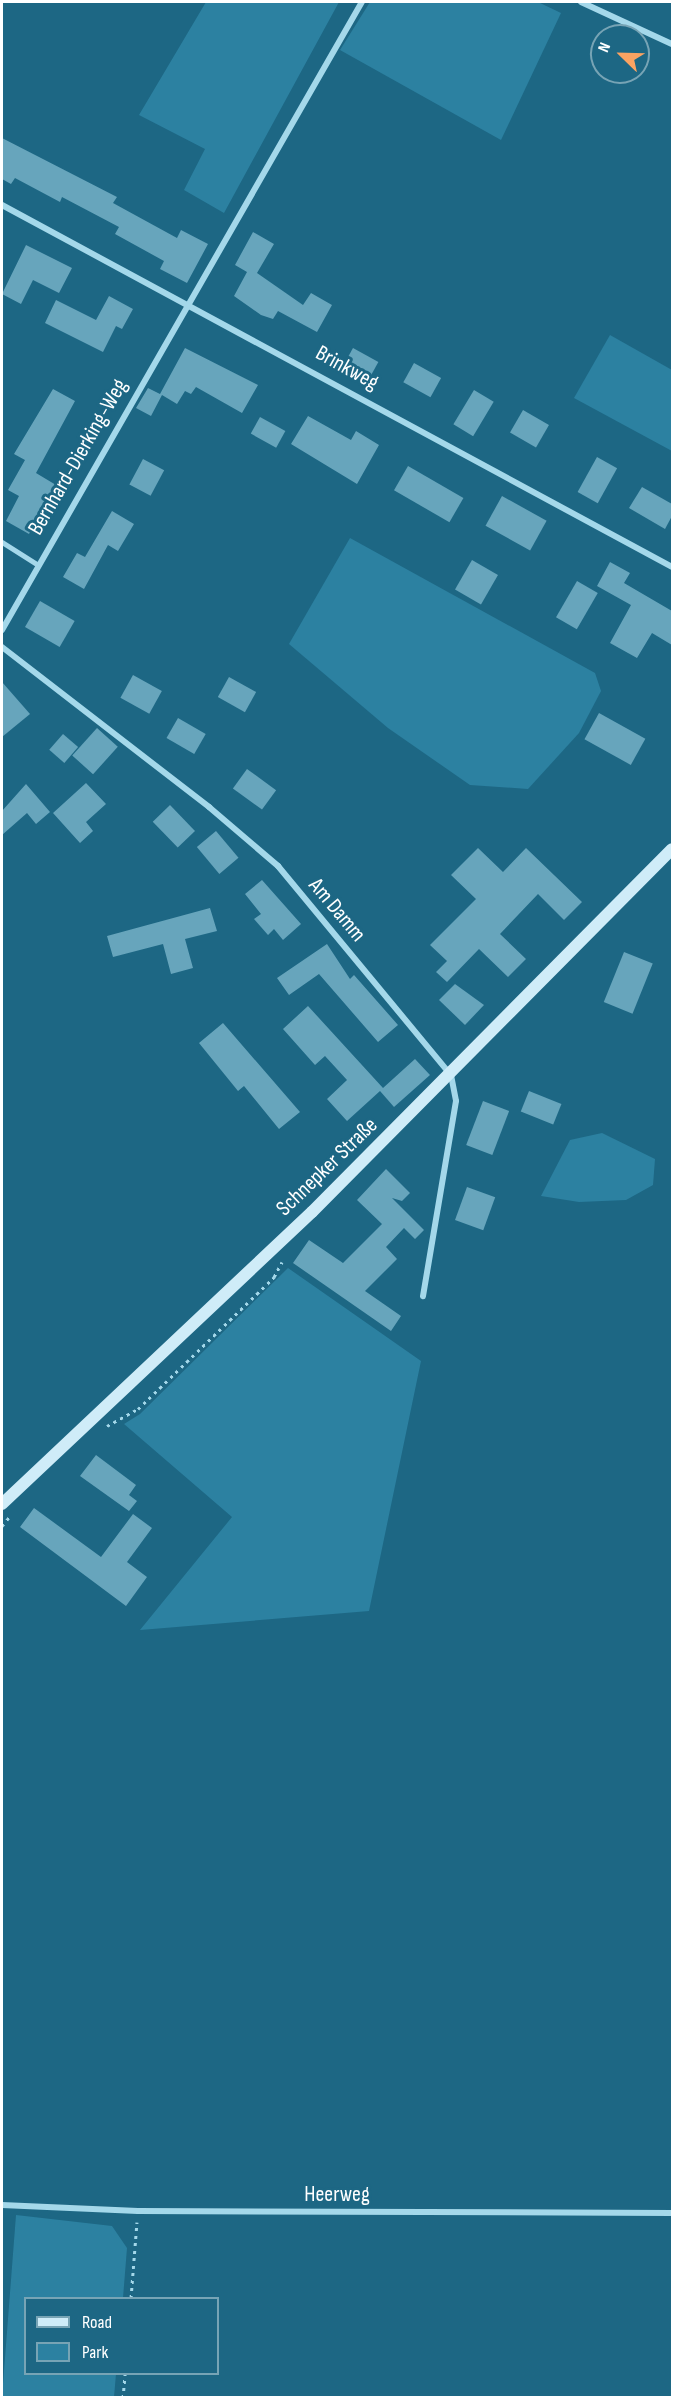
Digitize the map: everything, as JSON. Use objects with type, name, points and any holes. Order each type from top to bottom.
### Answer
[{"type":"main road","name":"Schnepker Straße","points":[[2,1504],[312,1212],[451,1075],[672,849]]},
{"type":"street","name":"Bernhard-Dierking-Weg","points":[[2,630],[37,564],[362,2]]},
{"type":"street","points":[[581,2],[672,44]]},
{"type":"street","name":"Brinkweg","points":[[2,205],[189,303],[672,567]]},
{"type":"street","name":"Am Damm","points":[[2,647],[209,807],[278,866],[451,1075]]},
{"type":"street","points":[[423,1296],[456,1101],[451,1075]]},
{"type":"street","name":"Heerweg","points":[[2,2205],[138,2211],[672,2213]]},
{"type":"lane","points":[[2,542],[37,564]]},
{"type":"path","points":[[131,2297],[138,2211]]},
{"type":"path","points":[[123,2397],[125,2375]]},
{"type":"green space","points":[[206,2],[339,2],[224,213],[184,190],[205,149],[139,115]]},
{"type":"green space","points":[[370,2],[538,2],[561,13],[501,140],[340,50]]},
{"type":"green space","points":[[610,335],[672,370],[672,451],[574,398]]},
{"type":"green space","points":[[350,538],[595,673],[601,691],[579,733],[528,789],[470,785],[388,728],[289,644]]},
{"type":"green space","points":[[602,1133],[655,1159],[653,1185],[626,1200],[579,1202],[541,1196],[570,1140]]},
{"type":"green space","points":[[288,1268],[421,1361],[369,1611],[140,1630],[232,1517],[124,1424],[140,1414]]},
{"type":"green space","points":[[16,2215],[112,2226],[127,2248],[123,2297],[24,2297],[24,2375],[116,2375],[114,2397],[2,2397]]},
{"type":"building","points":[[2,138],[117,197],[113,203],[177,238],[181,230],[208,244],[187,283],[160,269],[164,261],[115,234],[119,227],[62,197],[60,202],[15,178],[11,184],[2,179]]},
{"type":"building","points":[[253,232],[274,244],[257,273],[303,305],[311,293],[332,305],[317,332],[278,311],[273,319],[261,315],[234,296],[247,272],[235,265]]},
{"type":"building","points":[[26,245],[72,268],[59,293],[33,280],[21,304],[2,294]]},
{"type":"building","points":[[109,296],[133,309],[122,329],[116,326],[103,352],[45,323],[56,300],[96,320]]},
{"type":"building","points":[[185,348],[258,385],[242,413],[196,387],[191,394],[185,391],[177,404],[162,395],[151,416],[136,408],[148,388],[160,394]]},
{"type":"building","points":[[353,348],[378,362],[366,385],[340,371]]},
{"type":"building","points":[[414,363],[441,378],[430,397],[403,382]]},
{"type":"building","points":[[53,389],[75,401],[36,473],[56,485],[29,534],[6,521],[19,496],[8,490],[25,460],[14,454]]},
{"type":"building","points":[[474,390],[494,402],[473,436],[453,424]]},
{"type":"building","points":[[523,410],[549,425],[536,448],[510,433]]},
{"type":"building","points":[[308,416],[351,440],[356,431],[379,445],[357,484],[291,444]]},
{"type":"building","points":[[260,417],[285,431],[276,448],[251,434]]},
{"type":"building","points":[[597,457],[617,468],[598,503],[578,492]]},
{"type":"building","points":[[143,459],[164,470],[151,496],[129,485]]},
{"type":"building","points":[[408,466],[463,498],[449,522],[394,490]]},
{"type":"building","points":[[642,487],[672,504],[672,516],[665,529],[629,508]]},
{"type":"building","points":[[502,496],[547,521],[530,550],[486,526]]},
{"type":"building","points":[[112,511],[134,524],[118,551],[108,545],[84,589],[63,577],[77,553],[85,557]]},
{"type":"building","points":[[472,560],[498,575],[481,604],[455,589]]},
{"type":"building","points":[[610,562],[630,573],[624,583],[672,611],[672,645],[652,633],[637,658],[610,643],[631,605],[597,586]]},
{"type":"building","points":[[577,581],[598,593],[577,629],[556,617]]},
{"type":"building","points":[[40,601],[75,621],[60,647],[25,627]]},
{"type":"building","points":[[133,675],[162,691],[149,714],[120,698]]},
{"type":"building","points":[[229,677],[256,692],[245,712],[218,697]]},
{"type":"building","points":[[2,682],[30,714],[2,737]]},
{"type":"building","points":[[599,713],[645,739],[631,765],[584,739]]},
{"type":"building","points":[[178,718],[206,734],[194,754],[167,738]]},
{"type":"building","points":[[97,728],[118,747],[93,774],[72,755]]},
{"type":"building","points":[[63,734],[78,747],[64,763],[49,750]]},
{"type":"building","points":[[247,769],[276,790],[262,810],[233,788]]},
{"type":"building","points":[[86,783],[106,804],[86,822],[93,831],[80,843],[53,813]]},
{"type":"building","points":[[26,784],[50,812],[36,824],[27,813],[2,835],[2,811]]},
{"type":"building","points":[[170,805],[195,831],[178,848],[153,822]]},
{"type":"building","points":[[216,831],[238,858],[219,874],[197,847]]},
{"type":"building","points":[[478,848],[503,872],[526,848],[582,902],[564,920],[538,894],[500,934],[526,959],[508,977],[479,949],[447,982],[436,972],[447,961],[430,945],[476,899],[451,875]]},
{"type":"building","points":[[262,880],[301,924],[283,940],[274,929],[268,935],[254,919],[261,914],[245,894]]},
{"type":"building","points":[[210,908],[217,931],[185,939],[193,968],[171,974],[163,944],[113,957],[107,936]]},
{"type":"building","points":[[327,944],[350,979],[354,975],[398,1025],[378,1042],[319,974],[289,995],[277,978]]},
{"type":"building","points":[[624,952],[653,964],[633,1014],[604,1002]]},
{"type":"building","points":[[455,984],[484,1005],[465,1025],[439,1000]]},
{"type":"building","points":[[308,1006],[383,1088],[415,1059],[430,1075],[394,1107],[380,1091],[347,1121],[327,1099],[347,1080],[325,1056],[315,1065],[283,1029]]},
{"type":"building","points":[[223,1023],[300,1112],[279,1129],[244,1086],[238,1091],[199,1043]]},
{"type":"building","points":[[529,1091],[561,1104],[553,1125],[521,1111]]},
{"type":"building","points":[[483,1101],[509,1111],[492,1155],[466,1145]]},
{"type":"building","points":[[386,1169],[410,1193],[402,1201],[392,1198],[424,1230],[415,1239],[404,1228],[386,1247],[397,1259],[365,1291],[401,1316],[391,1331],[293,1263],[309,1240],[343,1263],[382,1224],[357,1200]]},
{"type":"building","points":[[467,1187],[495,1197],[483,1230],[455,1220]]},
{"type":"building","points":[[96,1455],[136,1485],[129,1495],[137,1501],[129,1511],[80,1476]]},
{"type":"building","points":[[34,1508],[101,1557],[133,1514],[152,1528],[127,1562],[147,1577],[126,1606],[20,1527]]}]
